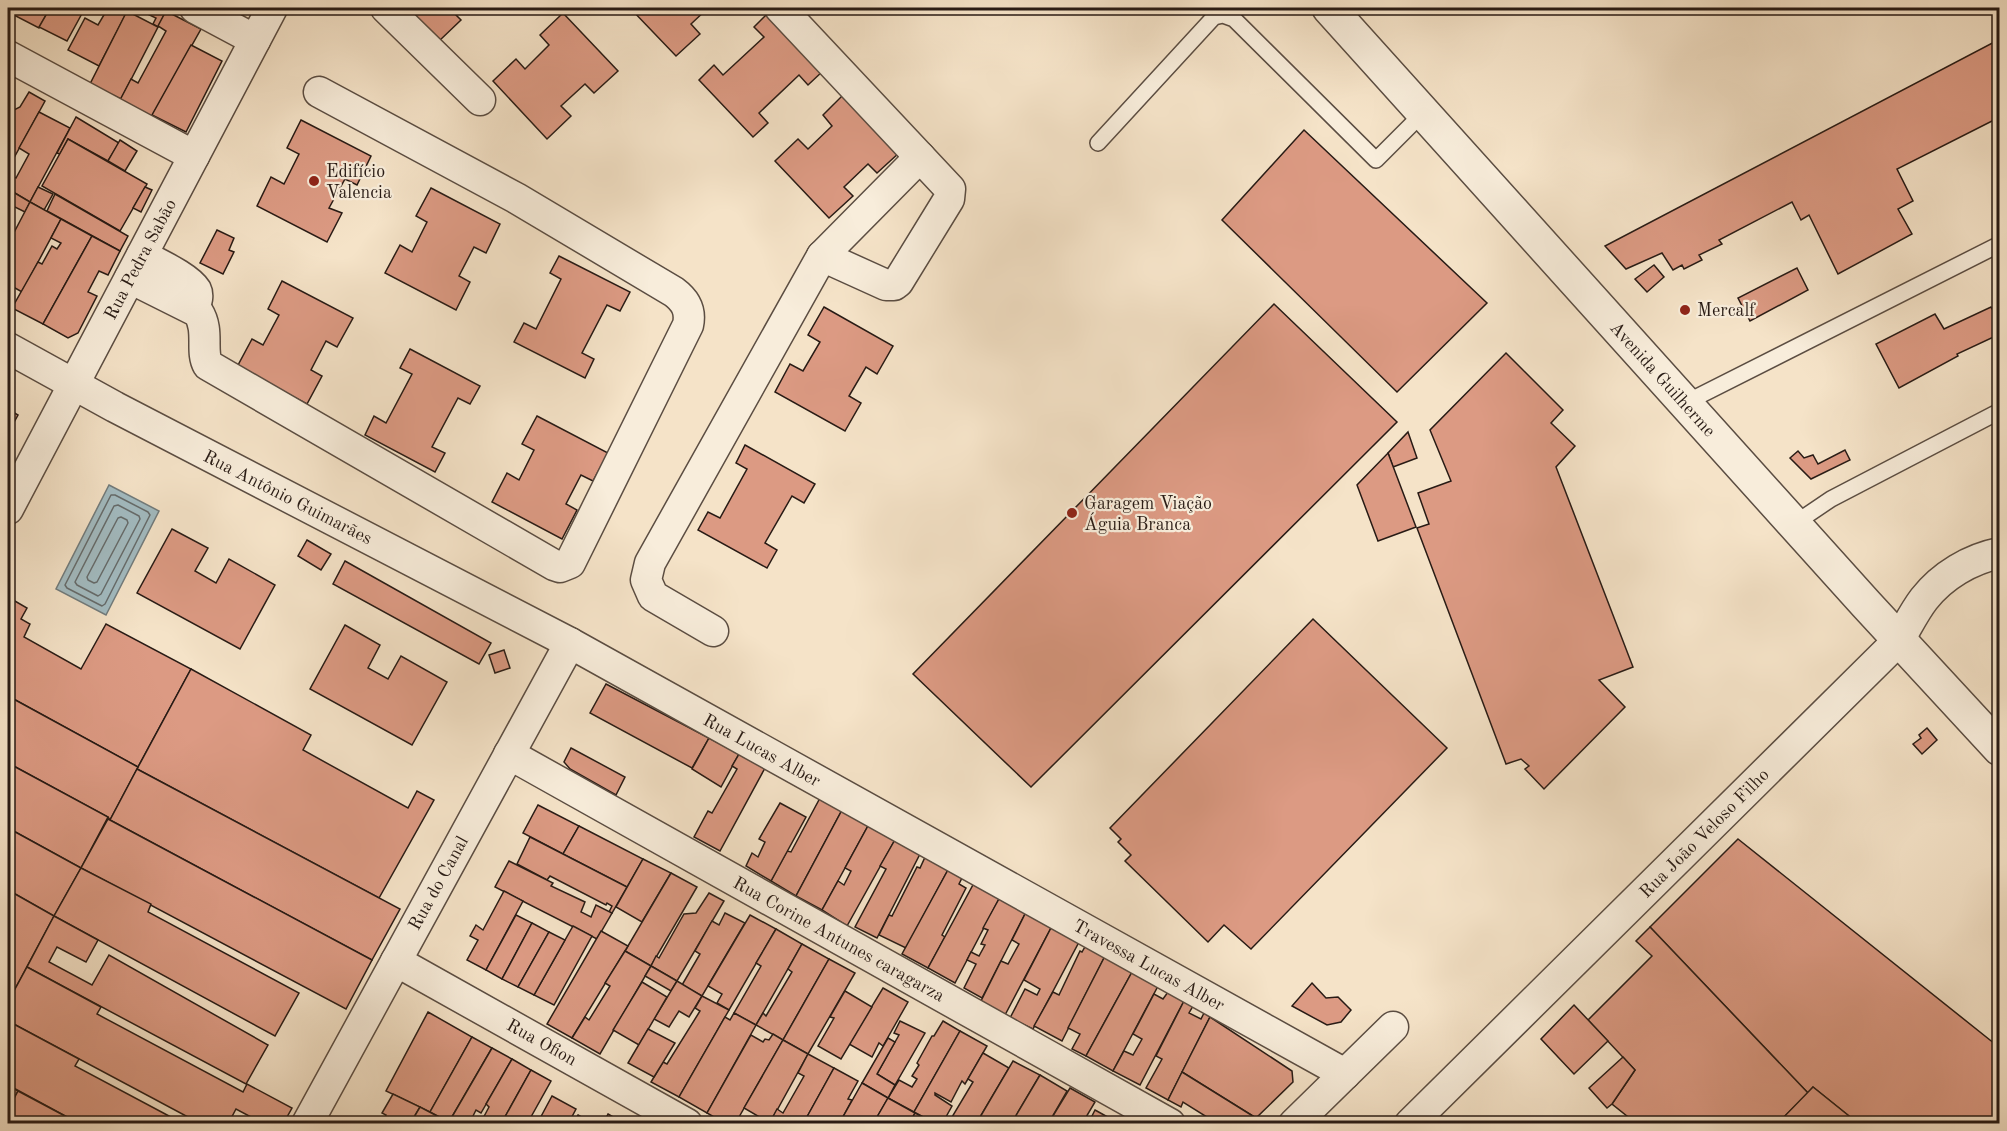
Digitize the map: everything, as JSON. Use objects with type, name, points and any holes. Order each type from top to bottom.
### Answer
[{"type":"street","points":[[195,8],[255,40]]},
{"type":"street","name":"Rua Pedra Sabão","points":[[8,509],[272,8]]},
{"type":"street","points":[[386,8],[480,100]]},
{"type":"street","points":[[780,8],[950,189],[949,199],[894,285],[886,285],[822,256]]},
{"type":"street","name":"Avenida Guilherme","points":[[1329,8],[2000,749]]},
{"type":"street","points":[[8,56],[194,156]]},
{"type":"street","points":[[136,266],[194,309],[203,321],[206,342],[204,355],[208,365],[554,566],[560,567],[570,563],[688,325],[690,318],[685,303],[674,292],[516,198],[319,92]]},
{"type":"street","points":[[713,632],[653,596],[646,580],[650,563],[822,256],[921,157]]},
{"type":"street","name":"Rua Antônio Guimarães","points":[[8,348],[74,385],[570,643]]},
{"type":"street","name":"Rua João Veloso Filho","points":[[1410,1124],[1899,640],[1924,599],[1954,570],[1988,555],[2000,553]]},
{"type":"street","name":"Rua do Canal","points":[[307,1124],[570,643]]},
{"type":"street","name":"Rua Lucas Alber","points":[[570,643],[954,857]]},
{"type":"street","name":"Rua Corine Antunes caragarza","points":[[509,754],[1170,1124]]},
{"type":"street","name":"Travessa Lucas Alber","points":[[954,857],[1345,1074]]},
{"type":"street","name":"Rua Ofion","points":[[396,961],[687,1124]]},
{"type":"street","points":[[1294,1124],[1394,1027]]},
{"type":"lane","points":[[1098,142],[1214,17],[1219,15],[1234,19],[1376,160],[1423,113]]},
{"type":"lane","points":[[1685,403],[2000,244]]},
{"type":"lane","points":[[1794,524],[1831,499],[2000,411]]},
{"type":"water","points":[[109,485],[159,511],[106,615],[56,589]]},
{"type":"building","points":[[11,8],[50,8],[39,28],[8,12]]},
{"type":"building","points":[[50,8],[85,8],[67,41],[39,27]]},
{"type":"building","points":[[108,8],[129,8],[99,66],[68,50],[85,18],[98,25]]},
{"type":"building","points":[[129,8],[160,8],[166,11],[158,27],[153,24],[156,18],[137,9],[134,14],[127,11]]},
{"type":"building","points":[[406,8],[456,8],[452,11],[461,20],[438,42]]},
{"type":"building","points":[[630,8],[708,8],[691,24],[700,34],[676,56]]},
{"type":"building","points":[[127,11],[158,27],[121,99],[90,84]]},
{"type":"building","points":[[166,11],[201,29],[151,118],[119,102],[131,79],[138,83],[166,31],[158,26]]},
{"type":"building","points":[[769,12],[824,70],[808,85],[799,75],[759,113],[768,123],[753,137],[699,80],[714,65],[723,75],[764,37],[754,27]]},
{"type":"building","points":[[563,13],[618,71],[594,93],[585,84],[561,106],[571,116],[547,139],[493,81],[516,59],[525,69],[549,45],[540,35]]},
{"type":"building","points":[[2000,39],[2000,117],[1897,169],[1913,201],[1898,209],[1912,234],[1838,274],[1809,215],[1801,220],[1792,202],[1719,240],[1722,244],[1699,255],[1702,260],[1684,269],[1682,265],[1673,270],[1662,253],[1626,269],[1605,246]]},
{"type":"building","points":[[191,45],[222,61],[186,132],[152,115]]},
{"type":"building","points":[[29,92],[45,101],[9,167],[8,108],[14,110],[20,107]]},
{"type":"building","points":[[845,93],[900,152],[877,173],[868,164],[844,187],[853,196],[829,218],[775,161],[798,139],[808,149],[832,126],[823,115]]},
{"type":"building","points":[[39,112],[70,128],[30,202],[8,189],[8,181],[10,182],[13,176],[16,178],[29,154],[19,148]]},
{"type":"building","points":[[76,117],[119,143],[108,161],[68,139],[60,154],[57,153]]},
{"type":"building","name":"Edifício Valencia","points":[[301,120],[371,156],[357,185],[345,179],[329,208],[342,213],[327,242],[257,206],[271,177],[284,184],[299,154],[287,148]]},
{"type":"building","points":[[1304,130],[1487,303],[1397,392],[1222,220]]},
{"type":"building","points":[[68,139],[147,184],[120,231],[42,186]]},
{"type":"building","points":[[120,140],[137,151],[125,171],[108,161]]},
{"type":"building","points":[[38,187],[53,194],[44,210],[30,202]]},
{"type":"building","points":[[145,187],[152,190],[141,212],[133,208]]},
{"type":"building","points":[[431,188],[500,224],[486,253],[474,247],[459,276],[470,282],[456,310],[385,273],[400,245],[412,252],[427,222],[416,216]]},
{"type":"building","points":[[8,189],[30,202],[25,212],[11,205],[10,208],[13,210],[8,220]]},
{"type":"building","points":[[55,194],[128,236],[120,251],[47,211]]},
{"type":"building","points":[[30,202],[61,219],[22,292],[8,284],[8,244]]},
{"type":"building","points":[[61,219],[92,236],[43,324],[12,308],[38,262],[42,264],[52,246],[57,249],[61,243],[51,238]]},
{"type":"building","points":[[217,230],[234,238],[229,250],[234,252],[223,274],[200,263]]},
{"type":"building","points":[[92,236],[120,251],[108,275],[99,271],[88,292],[97,296],[78,333],[68,338],[43,324]]},
{"type":"building","points":[[559,256],[630,292],[620,311],[607,305],[582,353],[594,359],[585,378],[514,342],[524,323],[536,329],[561,279],[550,273]]},
{"type":"building","points":[[1654,265],[1664,277],[1647,292],[1635,279]]},
{"type":"building","points":[[1797,268],[1808,290],[1750,321],[1738,298]]},
{"type":"building","points":[[282,281],[353,318],[337,347],[326,341],[311,370],[322,376],[307,404],[237,367],[252,339],[263,345],[279,315],[268,309]]},
{"type":"building","points":[[1274,304],[1397,422],[1031,787],[913,674]]},
{"type":"building","points":[[824,307],[893,346],[877,374],[866,367],[849,396],[861,403],[845,431],[775,392],[790,364],[803,371],[820,342],[808,335]]},
{"type":"building","points":[[1991,307],[2000,324],[2000,334],[1957,354],[1958,356],[1899,388],[1876,344],[1935,314],[1944,329]]},
{"type":"building","points":[[410,349],[480,386],[470,404],[458,398],[432,447],[445,453],[435,472],[365,435],[374,416],[386,423],[412,374],[400,368]]},
{"type":"building","points":[[1506,353],[1563,410],[1551,423],[1575,446],[1556,467],[1633,667],[1599,680],[1625,707],[1544,789],[1525,769],[1529,766],[1521,759],[1506,764],[1417,528],[1429,524],[1418,493],[1451,481],[1430,430]]},
{"type":"building","points":[[8,409],[18,415],[8,433]]},
{"type":"building","points":[[537,416],[608,453],[593,481],[581,475],[566,504],[577,510],[562,539],[492,502],[507,473],[519,480],[534,450],[522,444]]},
{"type":"building","points":[[1408,432],[1417,458],[1393,467],[1388,453]]},
{"type":"building","points":[[745,445],[815,484],[804,503],[792,496],[765,543],[777,550],[767,568],[698,530],[708,512],[720,518],[747,469],[736,463]]},
{"type":"building","points":[[1845,450],[1850,460],[1811,479],[1790,458],[1798,451],[1804,458],[1813,455],[1818,464]]},
{"type":"building","points":[[1388,453],[1416,527],[1378,541],[1357,485]]},
{"type":"building","points":[[172,529],[208,548],[195,571],[216,583],[229,559],[275,585],[240,649],[137,593]]},
{"type":"building","points":[[307,540],[331,554],[321,570],[298,556]]},
{"type":"building","points":[[345,561],[491,643],[479,664],[333,584]]},
{"type":"building","points":[[8,597],[27,608],[21,619],[30,624],[24,637],[81,669],[106,624],[191,669],[138,767],[8,696]]},
{"type":"building","points":[[1313,619],[1447,748],[1251,949],[1224,925],[1208,942],[1125,861],[1131,855],[1118,842],[1121,839],[1110,828]]},
{"type":"building","points":[[345,625],[380,645],[368,668],[388,679],[401,656],[447,682],[412,745],[310,689]]},
{"type":"building","points":[[504,650],[510,668],[495,673],[489,655]]},
{"type":"building","points":[[191,669],[311,735],[303,750],[408,808],[417,791],[434,800],[379,898],[137,769]]},
{"type":"building","points":[[606,684],[709,738],[692,768],[590,713]]},
{"type":"building","points":[[8,696],[138,767],[110,820],[8,763]]},
{"type":"building","points":[[1927,728],[1937,740],[1922,754],[1913,744],[1921,738],[1919,735]]},
{"type":"building","points":[[709,738],[739,754],[721,787],[692,769]]},
{"type":"building","points":[[571,748],[625,777],[616,795],[570,769],[564,762]]},
{"type":"building","points":[[739,754],[765,768],[720,851],[694,837],[708,811],[712,813],[737,769],[732,766]]},
{"type":"building","points":[[8,763],[108,817],[81,868],[8,828]]},
{"type":"building","points":[[137,769],[400,909],[372,960],[110,820]]},
{"type":"building","points":[[820,798],[842,810],[796,896],[771,881],[787,851],[791,852]]},
{"type":"building","points":[[780,803],[806,817],[771,881],[746,866],[752,853],[758,857],[765,842],[759,839]]},
{"type":"building","points":[[538,805],[579,826],[563,854],[523,833]]},
{"type":"building","points":[[842,810],[869,824],[822,910],[796,896]]},
{"type":"building","points":[[108,819],[372,960],[346,1009],[81,868]]},
{"type":"building","points":[[869,824],[896,838],[847,926],[822,910],[838,881],[844,885],[851,871],[845,868]]},
{"type":"building","points":[[579,826],[643,859],[627,887],[563,854]]},
{"type":"building","points":[[8,828],[81,868],[54,916],[8,890]]},
{"type":"building","points":[[530,837],[627,887],[612,913],[609,912],[612,906],[607,903],[606,905],[550,876],[547,880],[517,864]]},
{"type":"building","points":[[896,838],[921,852],[877,938],[855,927],[886,869],[880,866]]},
{"type":"building","points":[[1738,839],[2000,1048],[2000,1124],[1859,1124],[1813,1087],[1808,1093],[1650,927]]},
{"type":"building","points":[[926,855],[949,868],[906,948],[879,935]]},
{"type":"building","points":[[643,859],[671,873],[642,922],[616,907]]},
{"type":"building","points":[[509,861],[553,883],[551,886],[585,902],[581,912],[591,917],[596,905],[612,913],[597,939],[495,887]]},
{"type":"building","points":[[81,868],[151,904],[148,912],[299,993],[275,1036],[54,916]]},
{"type":"building","points":[[949,868],[963,876],[959,884],[966,888],[942,935],[945,937],[928,968],[902,954]]},
{"type":"building","points":[[671,873],[697,887],[651,966],[625,951]]},
{"type":"building","points":[[974,883],[1000,897],[955,983],[928,968]]},
{"type":"building","points":[[8,890],[54,916],[8,1002]]},
{"type":"building","points":[[504,891],[523,901],[486,970],[467,960],[478,940],[470,936],[476,925],[483,930]]},
{"type":"building","points":[[709,893],[724,901],[677,981],[651,966],[656,956],[659,958],[684,914],[696,913]]},
{"type":"building","points":[[1000,897],[1026,912],[982,998],[964,988],[976,964],[967,960],[971,952],[979,956],[985,945],[981,944],[988,930],[983,928]]},
{"type":"building","points":[[1026,912],[1052,926],[1005,1015],[981,1001],[1001,961],[1008,964],[1019,944],[1012,940]]},
{"type":"building","points":[[725,913],[745,923],[702,996],[682,985],[700,954],[695,951],[712,921],[719,925]]},
{"type":"building","points":[[516,915],[532,923],[502,979],[486,970]]},
{"type":"building","points":[[750,915],[776,929],[729,1010],[717,1003],[722,994],[708,986]]},
{"type":"building","points":[[54,916],[98,940],[86,962],[57,947],[49,962],[92,985],[109,955],[268,1045],[246,1084],[27,967]]},
{"type":"building","points":[[532,923],[549,932],[518,987],[502,979]]},
{"type":"building","points":[[573,926],[592,936],[554,1005],[534,995]]},
{"type":"building","points":[[1052,926],[1079,942],[1033,1029],[1010,1018],[1025,989],[1037,995],[1040,989],[1024,980]]},
{"type":"building","points":[[1650,927],[1808,1093],[1777,1124],[1637,1124],[1612,1104],[1635,1070],[1588,1020],[1652,956],[1636,941]]},
{"type":"building","points":[[776,929],[802,944],[756,1025],[734,1013],[761,966],[756,963]]},
{"type":"building","points":[[601,931],[628,946],[572,1038],[547,1024]]},
{"type":"building","points":[[549,932],[565,940],[534,995],[518,987]]},
{"type":"building","points":[[802,944],[829,959],[783,1040],[756,1025],[763,1013],[766,1016],[792,972],[788,969]]},
{"type":"building","points":[[1086,945],[1105,956],[1062,1041],[1034,1026],[1053,992],[1059,995],[1080,951],[1082,952]]},
{"type":"building","points":[[625,951],[651,966],[600,1054],[572,1038],[585,1017],[589,1020],[610,986],[605,983]]},
{"type":"building","points":[[1105,956],[1132,972],[1086,1056],[1072,1049],[1080,1034],[1068,1028]]},
{"type":"building","points":[[829,959],[855,973],[808,1054],[783,1040]]},
{"type":"building","points":[[651,966],[677,981],[671,991],[645,976]]},
{"type":"building","points":[[27,967],[101,1007],[97,1014],[243,1092],[247,1084],[292,1108],[283,1124],[264,1124],[236,1109],[228,1124],[201,1124],[8,1021],[8,1002]]},
{"type":"building","points":[[1132,972],[1158,986],[1113,1071],[1086,1056]]},
{"type":"building","points":[[677,981],[702,996],[689,1017],[679,1011],[669,1027],[654,1019]]},
{"type":"building","points":[[642,982],[667,997],[639,1045],[613,1030]]},
{"type":"building","points":[[1312,983],[1326,998],[1338,997],[1351,1010],[1341,1022],[1327,1025],[1292,1006]]},
{"type":"building","points":[[883,988],[908,1002],[883,1046],[879,1043],[872,1057],[849,1044]]},
{"type":"building","points":[[845,991],[872,1007],[841,1059],[818,1046],[834,1018],[830,1017]]},
{"type":"building","points":[[1168,992],[1184,1001],[1140,1085],[1113,1071],[1124,1051],[1133,1055],[1142,1039],[1133,1034],[1154,994],[1163,999]]},
{"type":"building","points":[[702,996],[729,1010],[679,1097],[651,1082],[663,1062],[667,1064],[700,1011],[695,1008]]},
{"type":"building","points":[[1184,1001],[1193,1006],[1189,1013],[1201,1019],[1204,1013],[1210,1017],[1168,1100],[1146,1088],[1162,1059],[1156,1056]]},
{"type":"building","points":[[1574,1005],[1608,1041],[1574,1074],[1541,1039]]},
{"type":"building","points":[[428,1012],[472,1037],[430,1112],[386,1091]]},
{"type":"building","points":[[734,1013],[756,1025],[707,1113],[679,1097],[725,1017],[730,1020]]},
{"type":"building","points":[[1210,1017],[1292,1071],[1293,1082],[1256,1118],[1182,1072]]},
{"type":"building","points":[[8,1021],[79,1059],[75,1066],[184,1124],[80,1124],[8,1085]]},
{"type":"building","points":[[900,1021],[925,1033],[895,1085],[877,1074],[899,1035],[894,1033]]},
{"type":"building","points":[[943,1021],[960,1031],[914,1112],[888,1098],[899,1080],[912,1087],[917,1079],[912,1076],[919,1065],[917,1063]]},
{"type":"building","points":[[648,1029],[675,1043],[654,1077],[628,1063]]},
{"type":"building","points":[[960,1031],[987,1046],[965,1084],[962,1081],[951,1102],[935,1093],[952,1106],[942,1124],[936,1124],[914,1112]]},
{"type":"building","points":[[773,1034],[783,1040],[735,1124],[726,1124],[707,1113],[751,1035],[763,1042],[765,1039],[769,1040]]},
{"type":"building","points":[[472,1037],[492,1048],[449,1122],[430,1112]]},
{"type":"building","points":[[888,1038],[895,1042],[877,1074],[895,1085],[888,1098],[862,1083]]},
{"type":"building","points":[[783,1040],[808,1054],[770,1123],[744,1108]]},
{"type":"building","points":[[492,1048],[512,1059],[481,1113],[476,1110],[469,1124],[451,1124],[449,1122]]},
{"type":"building","points":[[983,1053],[1009,1068],[976,1124],[963,1124],[952,1117],[973,1082],[968,1079]]},
{"type":"building","points":[[808,1054],[834,1068],[803,1124],[769,1124],[777,1109],[783,1113],[804,1076],[798,1073]]},
{"type":"building","points":[[1623,1057],[1635,1070],[1607,1108],[1589,1088]]},
{"type":"building","points":[[512,1059],[531,1070],[501,1124],[480,1124],[489,1107],[486,1104]]},
{"type":"building","points":[[1013,1061],[1040,1075],[1011,1124],[976,1124]]},
{"type":"building","points":[[834,1068],[858,1081],[848,1099],[852,1100],[839,1124],[819,1124],[820,1121],[815,1118],[812,1123],[803,1124]]},
{"type":"building","points":[[531,1070],[551,1081],[527,1124],[501,1124]]},
{"type":"building","points":[[1182,1072],[1262,1121],[1259,1124],[1218,1124],[1183,1102],[1181,1107],[1168,1100]]},
{"type":"building","points":[[1040,1075],[1067,1091],[1048,1124],[1011,1124]]},
{"type":"building","points":[[862,1083],[888,1098],[873,1124],[839,1124]]},
{"type":"building","points":[[8,1085],[18,1091],[8,1110]]},
{"type":"building","points":[[1813,1087],[1859,1124],[1777,1124]]},
{"type":"building","points":[[1070,1088],[1095,1102],[1082,1124],[1048,1124]]},
{"type":"building","points":[[18,1091],[80,1124],[8,1124],[8,1110]]},
{"type":"building","points":[[393,1094],[420,1107],[410,1124],[381,1124],[386,1115],[382,1113]]},
{"type":"building","points":[[552,1096],[576,1109],[568,1124],[537,1124]]},
{"type":"building","points":[[888,1098],[915,1113],[909,1124],[873,1124]]},
{"type":"building","points":[[420,1107],[441,1118],[438,1124],[410,1124]]},
{"type":"building","points":[[1095,1110],[1115,1121],[1113,1124],[1088,1124]]},
{"type":"building","points":[[915,1113],[933,1122],[932,1124],[909,1124]]},
{"type":"building","points":[[608,1114],[625,1124],[603,1124]]},
{"type":"building","points":[[578,1115],[593,1124],[573,1124]]},
{"type":"building","points":[[441,1118],[451,1124],[438,1124]]},
{"type":"place","name":"Edifício Valencia","points":[[314,181]]},
{"type":"place","name":"Mercalf","points":[[1685,310]]},
{"type":"place","name":"Garagem Viação Águia Branca","points":[[1072,513]]}]
